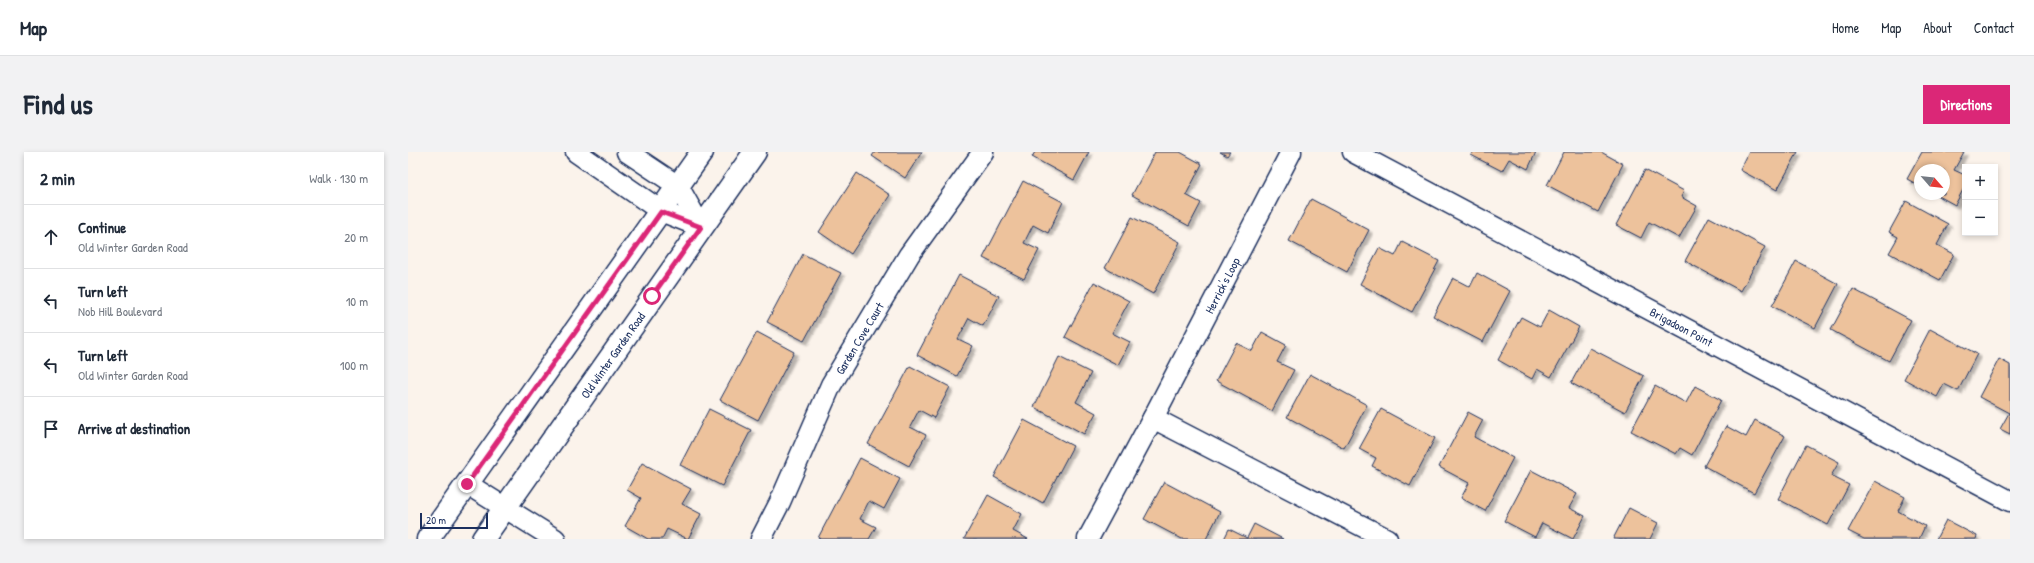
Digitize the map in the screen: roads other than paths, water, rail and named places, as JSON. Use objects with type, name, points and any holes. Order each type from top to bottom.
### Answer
[{"type":"main road","points":[[428,539],[661,212],[702,152]]},
{"type":"main road","name":"Old Winter Garden Road","points":[[483,539],[755,152]]},
{"type":"street","points":[[576,152],[661,212],[701,227]]},
{"type":"street","points":[[627,152],[678,186],[701,227]]},
{"type":"street","name":"Garden Cove Court","points":[[761,539],[780,502],[831,385],[909,255],[982,152]]},
{"type":"street","name":"Herrick's Loop","points":[[1088,539],[1153,418],[1291,152]]},
{"type":"street","name":"Brigadoon Point","points":[[1353,152],[2010,501]]},
{"type":"street","points":[[1153,418],[1387,539]]},
{"type":"street","points":[[467,484],[504,509],[555,539]]}]
